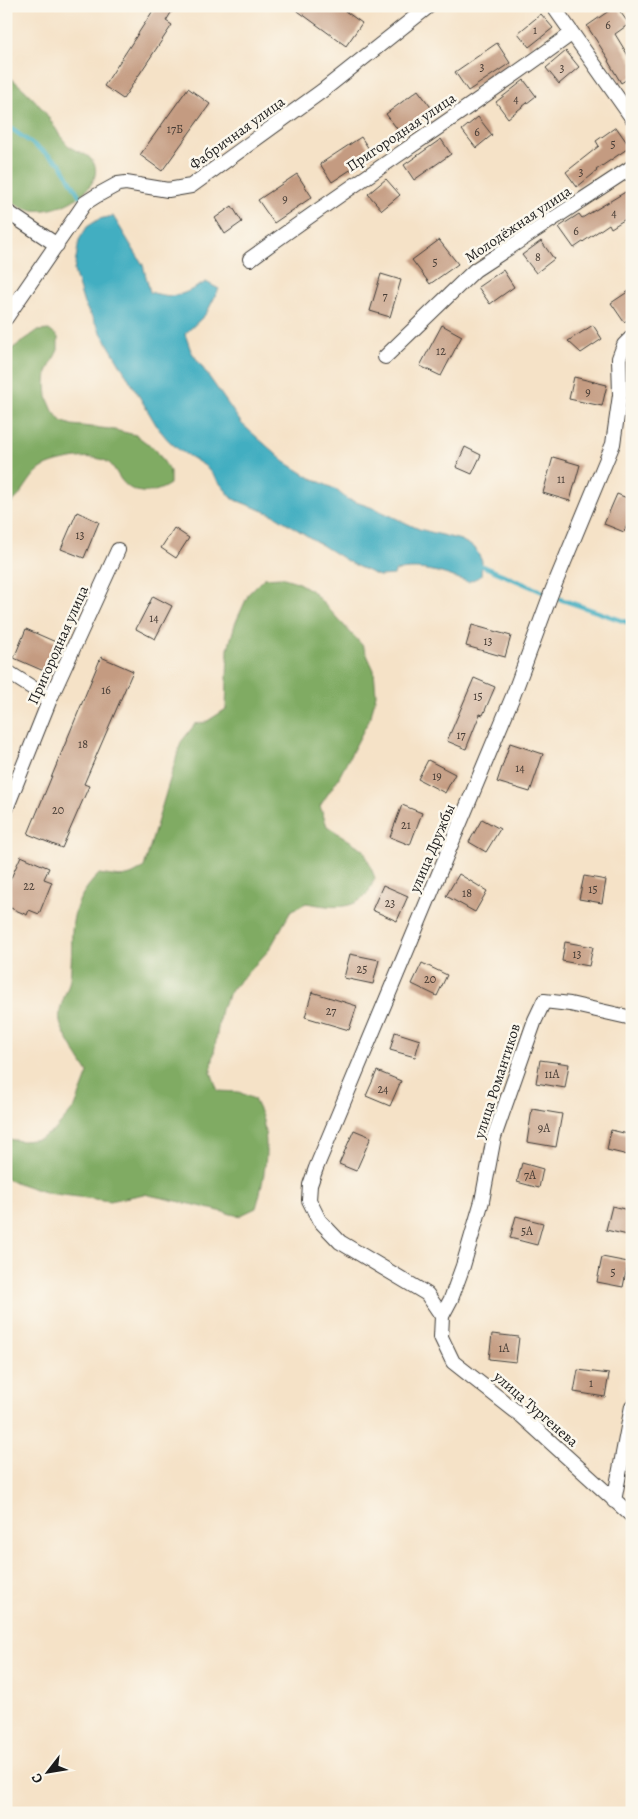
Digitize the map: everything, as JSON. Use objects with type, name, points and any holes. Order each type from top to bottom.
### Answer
[{"type":"street","name":"Фабричная улица","points":[[6,318],[86,203],[106,189],[118,184],[126,183],[168,190],[181,189],[202,180],[322,91],[429,6]]},
{"type":"street","points":[[553,6],[632,118]]},
{"type":"street","name":"Пригородная улица","points":[[250,259],[326,203],[515,75],[571,34]]},
{"type":"street","name":"Молодёжная улица","points":[[385,357],[475,270],[632,167]]},
{"type":"street","points":[[6,212],[57,245]]},
{"type":"street","name":"улица Дружбы","points":[[442,1316],[427,1294],[340,1242],[319,1220],[310,1200],[310,1185],[513,696],[552,590],[583,521],[613,444],[620,395],[619,358],[624,345],[632,337]]},
{"type":"street","name":"Пригородная улица","points":[[6,809],[50,699],[118,550]]},
{"type":"street","points":[[6,671],[50,699]]},
{"type":"street","name":"улица Романтиков","points":[[442,1316],[451,1299],[463,1266],[482,1201],[494,1137],[534,1020],[544,1001],[570,1004],[632,1018]]},
{"type":"street","name":"улица Тургенева","points":[[442,1316],[441,1337],[453,1362],[523,1417],[632,1516]]},
{"type":"street","points":[[614,1501],[632,1406]]},
{"type":"green space","points":[[6,74],[40,106],[72,149],[84,154],[93,161],[95,166],[94,177],[88,188],[77,198],[63,206],[47,210],[31,210],[17,205],[6,194]]},
{"type":"green space","points":[[49,330],[58,337],[58,350],[47,372],[46,384],[47,397],[53,411],[61,421],[72,425],[110,429],[136,435],[156,450],[170,471],[170,484],[152,492],[139,492],[127,486],[111,465],[105,461],[101,459],[75,458],[43,467],[32,477],[15,499],[6,506],[6,353],[37,331]]},
{"type":"green space","points":[[281,577],[297,582],[312,591],[363,646],[374,670],[376,694],[371,716],[338,779],[320,806],[327,826],[364,850],[375,878],[366,895],[353,904],[338,906],[306,903],[291,911],[269,950],[232,989],[221,1009],[211,1072],[218,1091],[239,1092],[254,1099],[262,1116],[265,1132],[265,1165],[256,1208],[239,1216],[144,1194],[110,1201],[47,1193],[6,1179],[6,1139],[23,1141],[40,1139],[55,1130],[75,1107],[88,1073],[64,1032],[59,1016],[70,978],[73,923],[80,899],[99,874],[128,876],[144,867],[181,742],[195,724],[206,722],[226,709],[228,649],[235,624],[249,593],[264,578]]},
{"type":"water","points":[[113,216],[143,265],[150,292],[174,296],[206,282],[219,289],[206,314],[185,334],[191,351],[242,424],[285,462],[309,477],[335,489],[347,499],[376,509],[419,529],[461,540],[475,548],[482,561],[481,576],[468,582],[424,569],[405,569],[395,571],[394,575],[379,576],[352,564],[274,515],[233,499],[205,466],[179,450],[168,440],[158,428],[84,304],[74,271],[79,240],[87,227],[99,219]]},
{"type":"building","points":[[156,6],[175,6],[166,21],[172,25],[123,99],[104,86]]},
{"type":"building","points":[[291,6],[338,6],[362,23],[346,46]]},
{"type":"building","points":[[616,6],[629,24],[615,34],[632,62],[632,76],[621,83],[587,26]]},
{"type":"building","points":[[541,14],[553,28],[529,47],[518,33]]},
{"type":"building","points":[[497,43],[510,63],[468,91],[455,72]]},
{"type":"building","points":[[566,51],[579,67],[559,84],[546,68]]},
{"type":"building","points":[[524,80],[536,96],[508,118],[496,102]]},
{"type":"building","points":[[188,88],[210,104],[162,171],[140,155]]},
{"type":"building","points":[[418,90],[433,110],[401,134],[386,114]]},
{"type":"building","points":[[478,117],[492,135],[476,148],[462,130]]},
{"type":"building","points":[[616,127],[630,147],[596,170],[577,187],[566,172],[599,146],[596,141]]},
{"type":"building","points":[[361,137],[373,155],[332,182],[320,164]]},
{"type":"building","points":[[441,139],[451,154],[414,180],[404,165]]},
{"type":"building","points":[[297,174],[312,197],[274,223],[258,200]]},
{"type":"building","points":[[386,179],[400,195],[382,210],[368,194]]},
{"type":"building","points":[[632,188],[632,215],[611,228],[609,224],[574,248],[559,227],[579,214],[582,218]]},
{"type":"building","points":[[232,206],[242,222],[225,234],[215,218]]},
{"type":"building","points":[[439,240],[458,264],[430,284],[412,260]]},
{"type":"building","points":[[541,241],[554,259],[536,273],[522,255]]},
{"type":"building","points":[[503,270],[514,287],[490,304],[478,287]]},
{"type":"building","points":[[381,274],[401,280],[390,317],[370,311]]},
{"type":"building","points":[[632,289],[632,317],[624,322],[611,303]]},
{"type":"building","points":[[442,325],[462,336],[441,376],[420,366]]},
{"type":"building","points":[[593,325],[602,339],[581,353],[568,341]]},
{"type":"building","points":[[574,377],[607,385],[602,406],[569,399]]},
{"type":"building","points":[[465,447],[481,455],[472,474],[456,467]]},
{"type":"building","points":[[553,457],[580,465],[570,501],[543,493]]},
{"type":"building","points":[[617,494],[632,500],[632,513],[624,532],[604,524]]},
{"type":"building","points":[[77,512],[99,522],[84,558],[61,549]]},
{"type":"building","points":[[174,528],[189,538],[176,558],[161,548]]},
{"type":"building","points":[[153,596],[172,606],[155,639],[136,629]]},
{"type":"building","points":[[472,625],[511,636],[505,657],[466,646]]},
{"type":"building","points":[[26,629],[58,643],[46,672],[14,658]]},
{"type":"building","points":[[101,657],[133,671],[84,784],[89,786],[62,848],[28,834]]},
{"type":"building","points":[[474,678],[495,687],[483,715],[480,714],[466,749],[447,741]]},
{"type":"building","points":[[510,743],[543,754],[530,792],[497,782]]},
{"type":"building","points":[[428,760],[455,774],[445,793],[418,779]]},
{"type":"building","points":[[402,805],[422,813],[410,845],[390,837]]},
{"type":"building","points":[[482,819],[500,829],[486,852],[469,842]]},
{"type":"building","points":[[21,856],[49,868],[44,879],[52,882],[39,914],[29,910],[27,915],[6,906],[6,889]]},
{"type":"building","points":[[459,874],[487,891],[475,912],[446,896]]},
{"type":"building","points":[[584,876],[606,880],[602,903],[579,899]]},
{"type":"building","points":[[383,885],[408,896],[397,921],[372,910]]},
{"type":"building","points":[[565,942],[593,947],[589,966],[562,961]]},
{"type":"building","points":[[350,954],[379,960],[373,984],[344,978]]},
{"type":"building","points":[[422,963],[447,975],[437,996],[412,984]]},
{"type":"building","points":[[312,992],[357,1006],[349,1030],[305,1017]]},
{"type":"building","points":[[395,1032],[420,1040],[415,1057],[390,1050]]},
{"type":"building","points":[[540,1060],[569,1064],[565,1088],[536,1083]]},
{"type":"building","points":[[377,1071],[401,1081],[390,1106],[366,1096]]},
{"type":"building","points":[[532,1109],[562,1114],[556,1147],[527,1142]]},
{"type":"building","points":[[354,1130],[371,1137],[356,1171],[339,1164]]},
{"type":"building","points":[[611,1130],[632,1135],[632,1156],[607,1150]]},
{"type":"building","points":[[522,1163],[543,1169],[539,1188],[517,1182]]},
{"type":"building","points":[[612,1206],[632,1211],[632,1236],[606,1230]]},
{"type":"building","points":[[516,1216],[543,1223],[537,1245],[510,1238]]},
{"type":"building","points":[[602,1257],[628,1262],[623,1287],[597,1282]]},
{"type":"building","points":[[492,1334],[519,1337],[516,1362],[489,1359]]},
{"type":"building","points":[[578,1370],[609,1374],[605,1397],[574,1392]]},
{"type":"waterway","points":[[6,125],[61,164],[80,197]]},
{"type":"waterway","points":[[478,564],[543,592]]},
{"type":"waterway","points":[[560,599],[632,624]]}]
